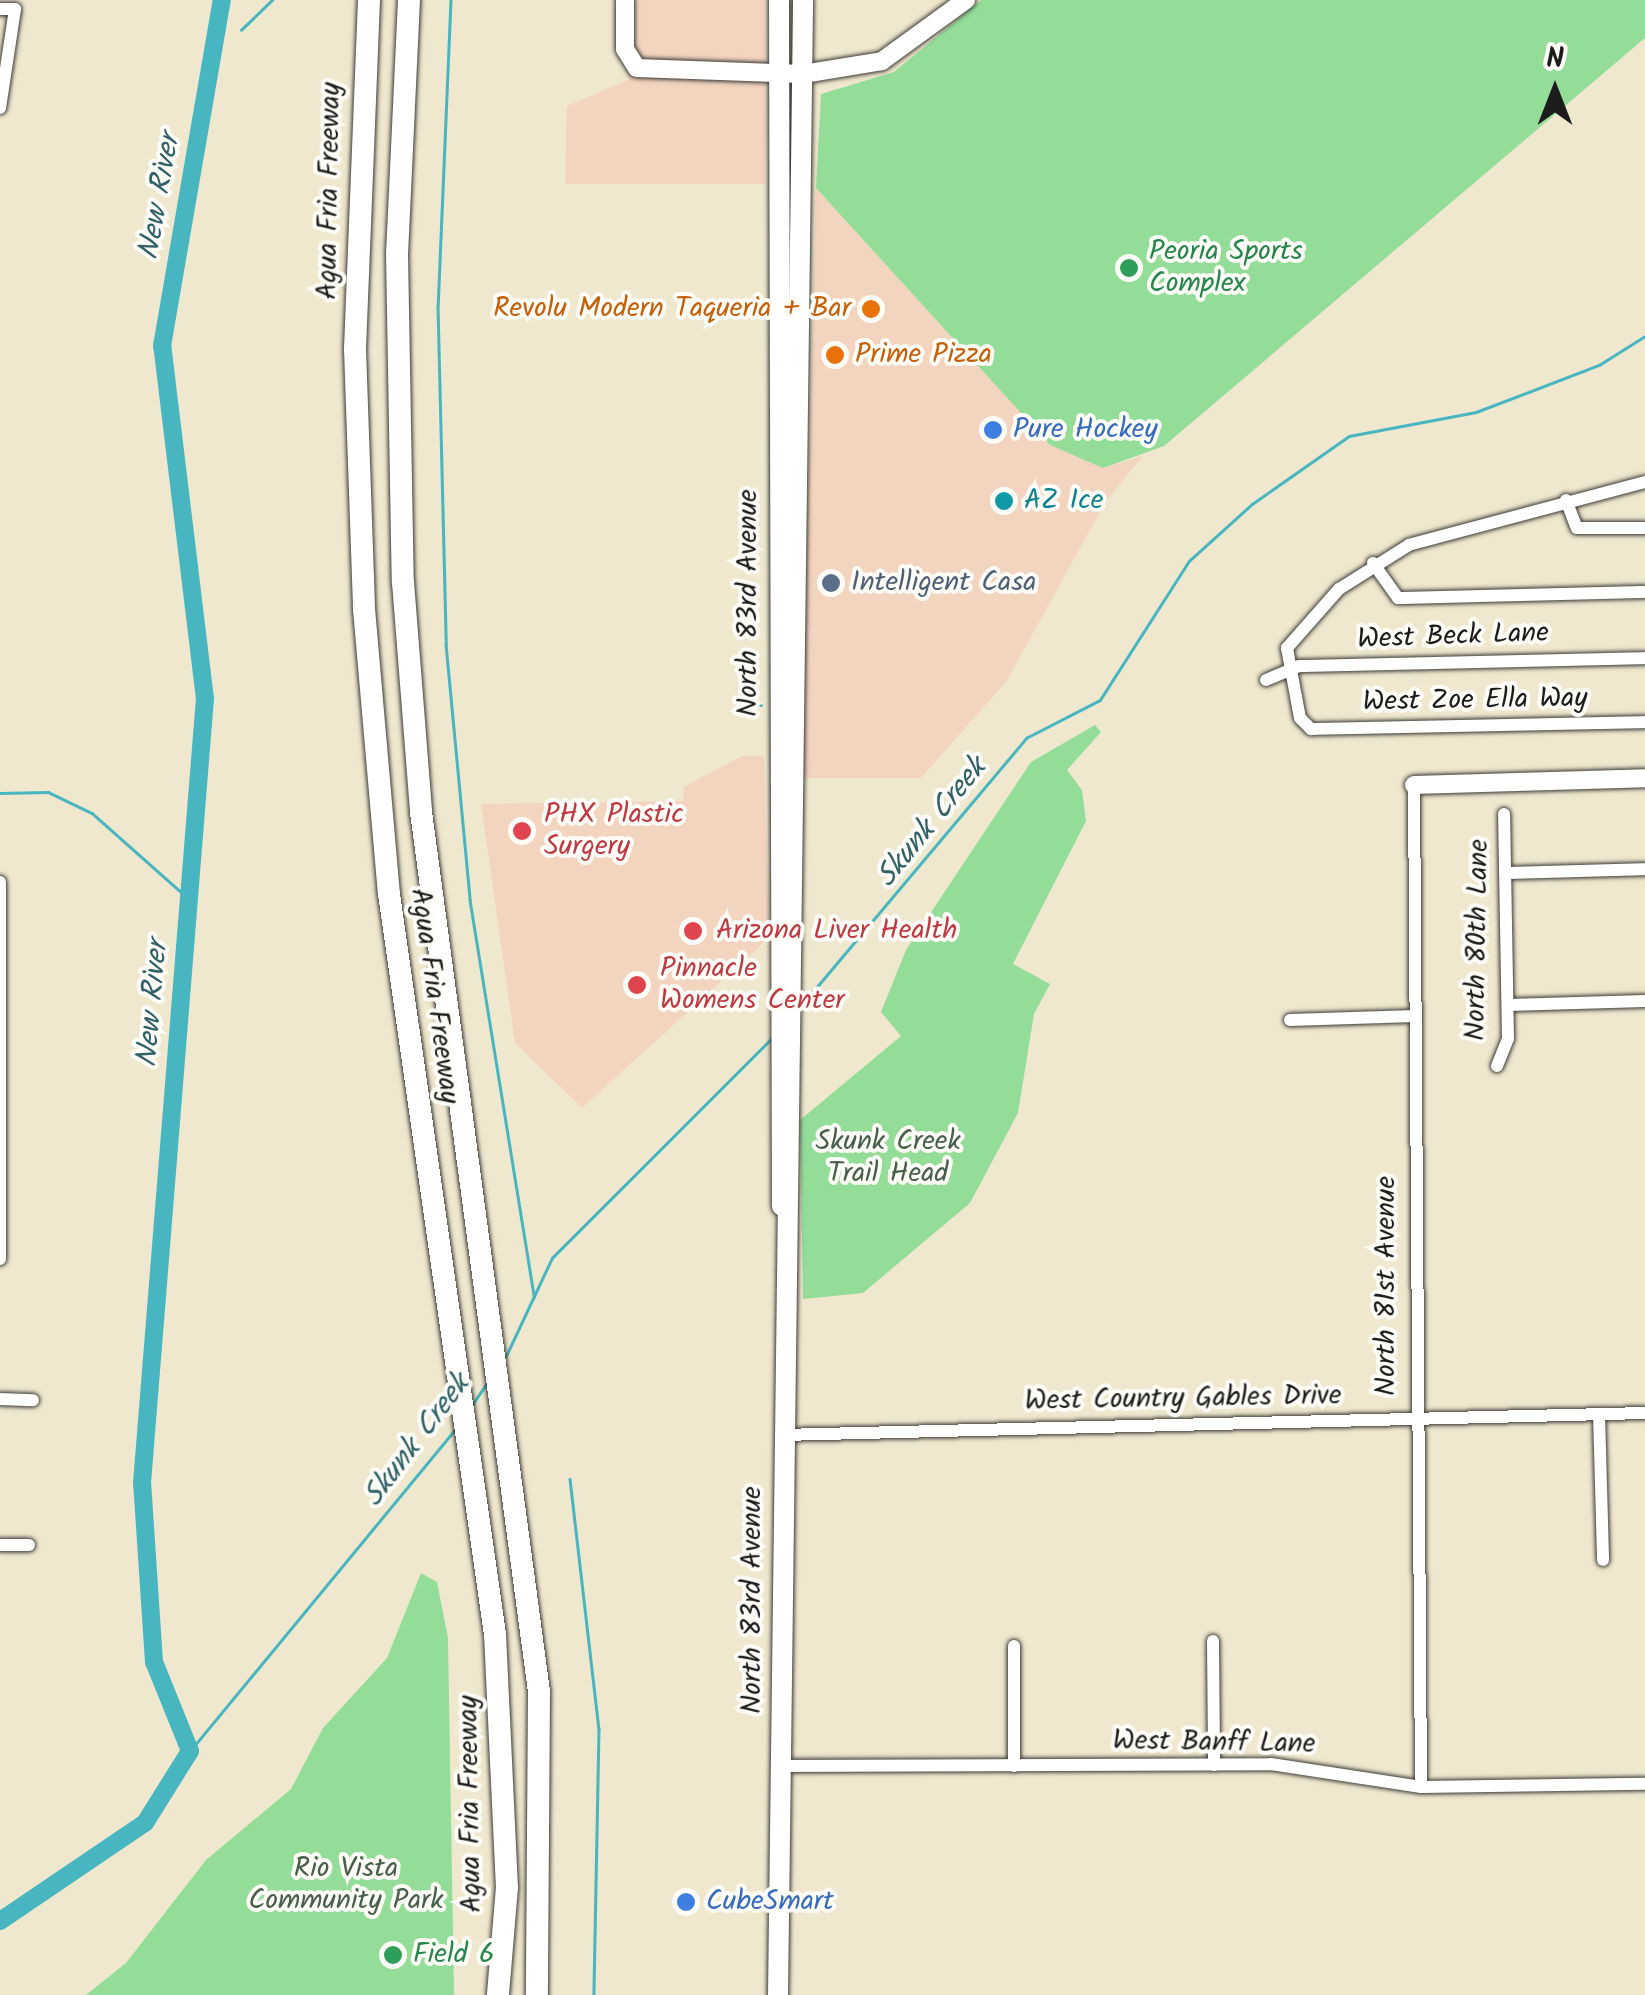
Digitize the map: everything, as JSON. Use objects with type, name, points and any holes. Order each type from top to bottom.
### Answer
[{"type":"highway","name":"Agua Fria Freeway","points":[[369,0],[356,349],[364,609],[389,894],[481,1522],[505,1797],[498,1995]]},
{"type":"highway","name":"Agua Fria Freeway","points":[[409,0],[402,140],[403,582],[420,812],[474,1219],[513,1471],[544,1800],[538,1995]]},
{"type":"highway","points":[[402,140],[417,0]]},
{"type":"main road","name":"North 83rd Avenue","points":[[778,1995],[784,1167],[779,0]]},
{"type":"main road","name":"North 83rd Avenue","points":[[784,926],[803,0]]},
{"type":"street","points":[[625,0],[632,65],[802,74],[882,61],[966,0]]},
{"type":"street","points":[[0,108],[7,9]]},
{"type":"street","points":[[1289,667],[1291,634],[1373,563],[1426,538],[1645,482]]},
{"type":"street","points":[[1566,500],[1576,528],[1645,528]]},
{"type":"street","points":[[1373,563],[1398,598],[1645,592]]},
{"type":"street","name":"West Beck Lane","points":[[1266,680],[1289,667],[1645,658]]},
{"type":"street","name":"West Zoe Ella Way","points":[[1289,667],[1306,727],[1645,722]]},
{"type":"street","points":[[1414,785],[1645,778]]},
{"type":"street","name":"North 81st Avenue","points":[[1414,785],[1412,1419],[1420,1787]]},
{"type":"street","name":"North 80th Lane","points":[[1497,1066],[1508,1005],[1504,814]]},
{"type":"street","points":[[1505,873],[1645,869]]},
{"type":"street","points":[[1,882],[3,1258]]},
{"type":"street","points":[[1508,1005],[1645,1001]]},
{"type":"street","points":[[1290,1020],[1415,1016]]},
{"type":"street","points":[[0,1399],[33,1400]]},
{"type":"street","name":"West Country Gables Drive","points":[[782,1434],[1645,1413]]},
{"type":"street","points":[[1599,1414],[1603,1560]]},
{"type":"street","points":[[0,1545],[29,1545]]},
{"type":"street","points":[[1212,1641],[1214,1765]]},
{"type":"street","points":[[1014,1646],[1014,1766]]},
{"type":"street","name":"West Banff Lane","points":[[780,1766],[1308,1766],[1420,1787],[1645,1784]]},
{"type":"shaded area","points":[[633,0],[765,0],[765,184],[565,184],[567,106],[628,80]]},
{"type":"shaded area","points":[[816,188],[1050,445],[1103,468],[1143,456],[1106,501],[1006,682],[921,778],[801,778]]},
{"type":"shaded area","points":[[742,756],[764,756],[769,938],[582,1108],[515,1043],[481,804],[683,801],[684,787]]},
{"type":"green space","name":"Peoria Sports Complex","points":[[981,0],[1645,0],[1645,38],[1164,446],[1103,468],[1050,445],[816,188],[821,94],[894,72]]},
{"type":"green space","name":"Skunk Creek Trail Head","points":[[1095,725],[1101,732],[1067,770],[1082,790],[1086,821],[1013,964],[1050,984],[1034,1014],[1018,1113],[970,1203],[863,1293],[803,1299],[800,1120],[901,1036],[881,1012],[906,950],[1031,762]]},
{"type":"green space","name":"Rio Vista Community Park","points":[[421,1573],[437,1582],[448,1638],[454,1995],[86,1995],[126,1963],[206,1860],[291,1789],[323,1728],[387,1658]]},
{"type":"waterway","name":"New River","points":[[0,1921],[145,1823],[190,1751],[154,1662],[142,1483],[205,699],[162,346],[222,0]]},
{"type":"waterway","points":[[241,30],[272,0]]},
{"type":"waterway","points":[[451,0],[438,306],[446,644],[470,900],[534,1297]]},
{"type":"waterway","name":"Skunk Creek","points":[[799,1008],[1026,738],[1100,700],[1189,561],[1252,504],[1349,436],[1476,412],[1599,365],[1645,336]]},
{"type":"waterway","points":[[751,703],[761,705]]},
{"type":"waterway","points":[[0,793],[48,792],[92,813],[190,900]]},
{"type":"waterway","name":"Skunk Creek","points":[[506,1356],[552,1258],[773,1037]]},
{"type":"waterway","name":"Skunk Creek","points":[[472,1405],[487,1383]]},
{"type":"waterway","name":"Skunk Creek","points":[[190,1751],[456,1428]]},
{"type":"waterway","points":[[570,1479],[599,1729],[594,1995]]},
{"type":"place","name":"Peoria Sports Complex","points":[[1129,268]]},
{"type":"place","name":"Revolu Modern Taqueria + Bar","points":[[871,309]]},
{"type":"place","name":"Prime Pizza","points":[[835,355]]},
{"type":"place","name":"Pure Hockey","points":[[993,430]]},
{"type":"place","name":"AZ Ice","points":[[1004,501]]},
{"type":"place","name":"Intelligent Casa","points":[[831,583]]},
{"type":"place","name":"PHX Plastic Surgery","points":[[522,831]]},
{"type":"place","name":"Arizona Liver Health","points":[[693,931]]},
{"type":"place","name":"Pinnacle Womens Center","points":[[637,985]]},
{"type":"place","name":"CubeSmart","points":[[686,1902]]},
{"type":"place","name":"Field 6","points":[[393,1955]]}]
